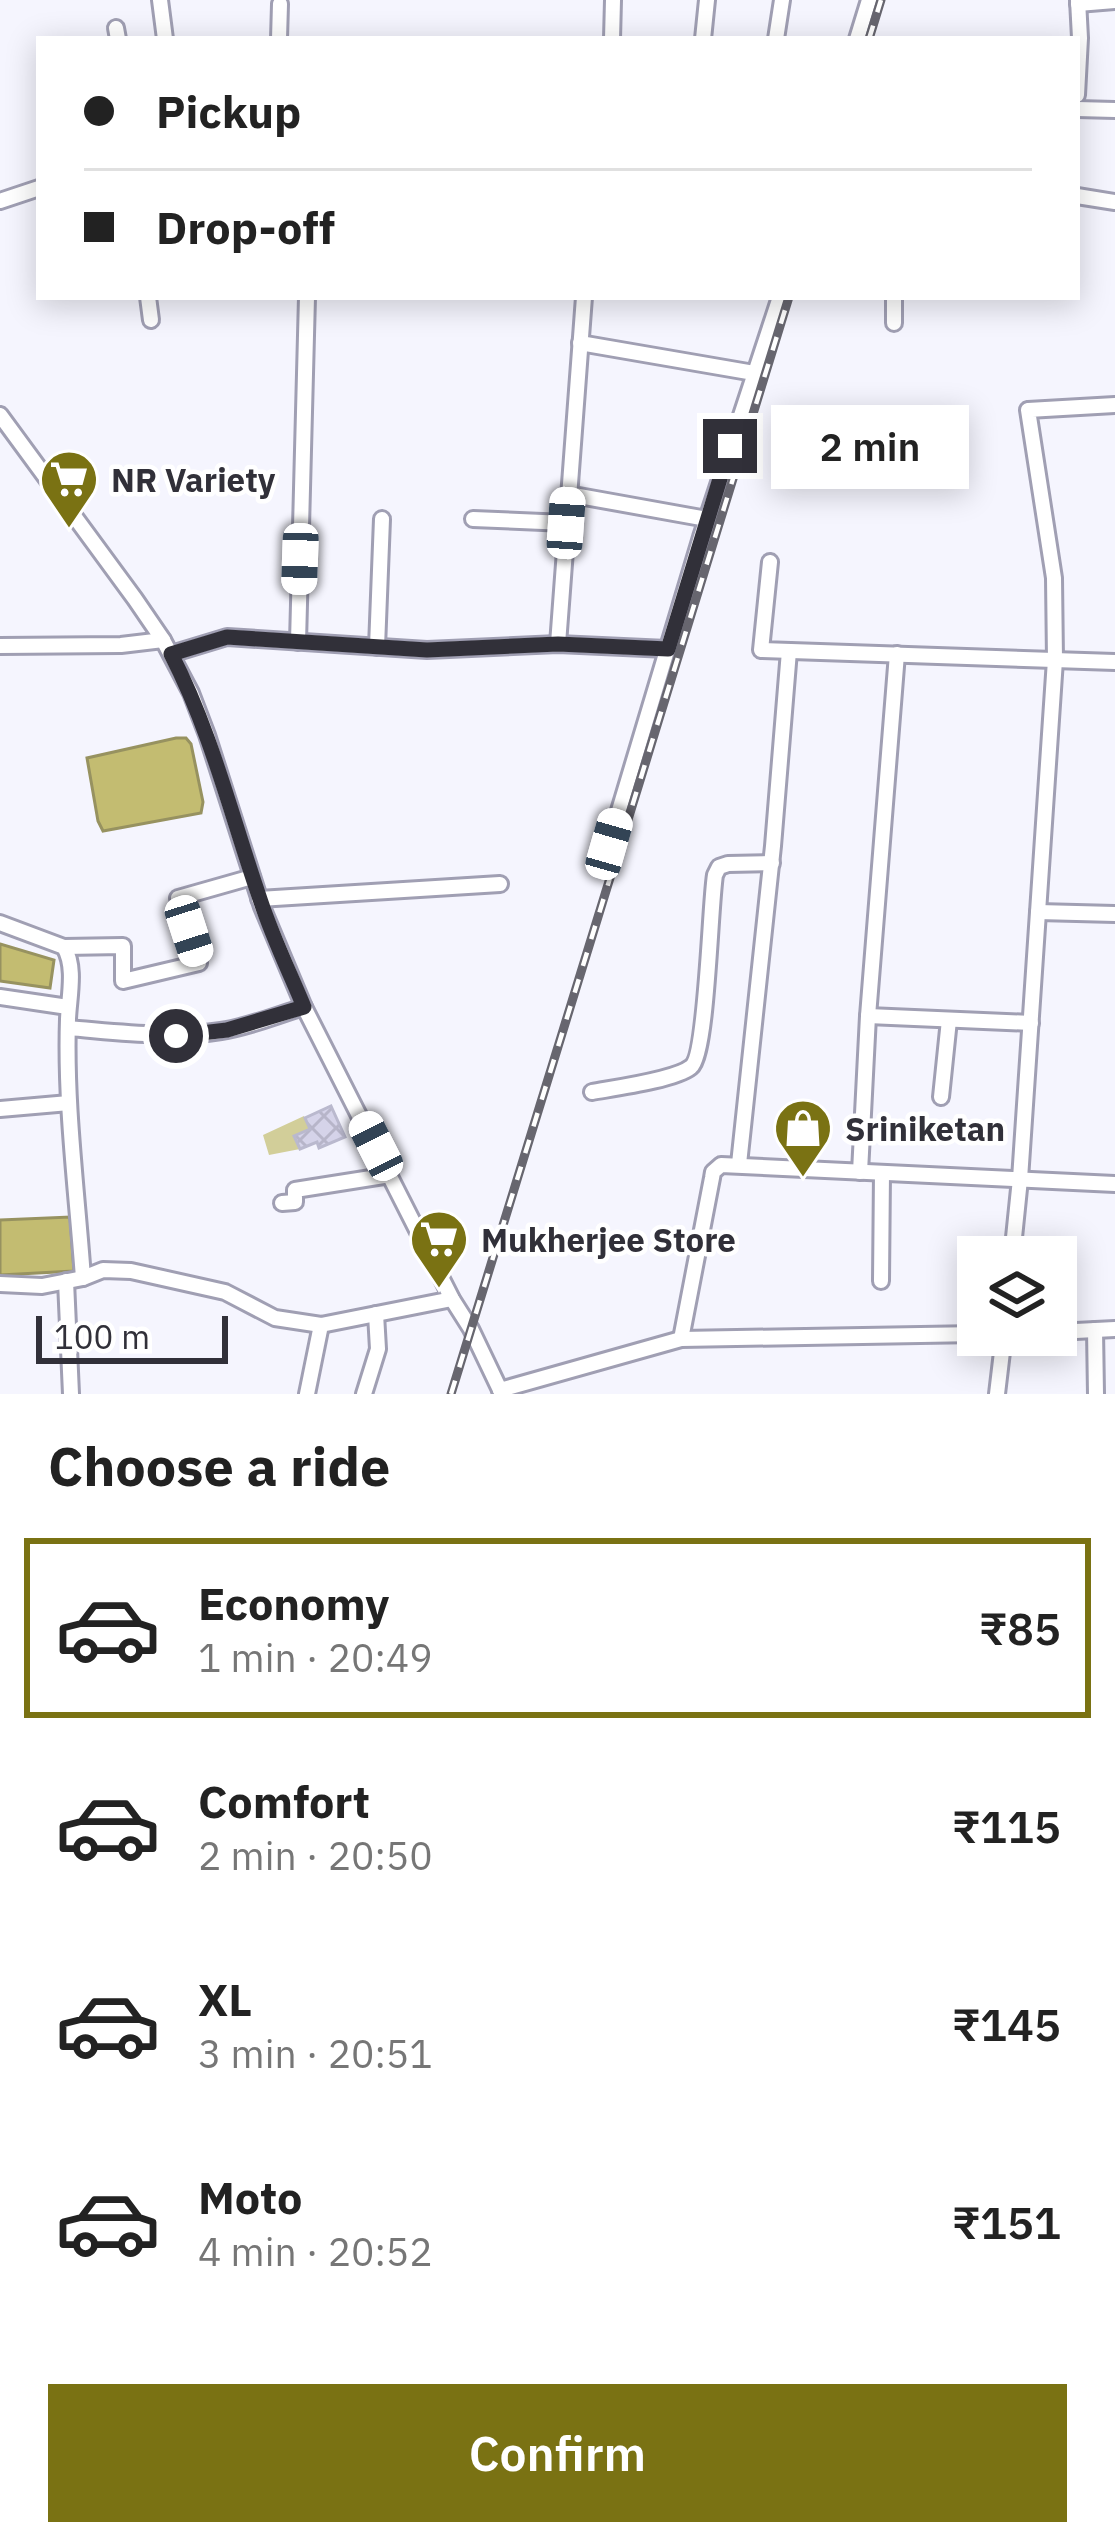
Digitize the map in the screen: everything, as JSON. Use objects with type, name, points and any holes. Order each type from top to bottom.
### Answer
[{"type":"street","points":[[160,0],[165,36]]},
{"type":"street","points":[[612,36],[613,0]]},
{"type":"street","points":[[703,36],[707,0]]},
{"type":"street","points":[[776,36],[782,0]]},
{"type":"street","points":[[858,36],[869,0]]},
{"type":"street","points":[[1078,36],[1078,2],[1115,1]]},
{"type":"street","points":[[279,36],[280,4]]},
{"type":"street","points":[[1080,109],[1115,110]]},
{"type":"street","points":[[0,201],[36,189]]},
{"type":"street","points":[[1080,196],[1115,202]]},
{"type":"street","points":[[148,300],[151,320]]},
{"type":"street","points":[[298,642],[307,300]]},
{"type":"street","points":[[558,644],[584,300]]},
{"type":"street","points":[[609,844],[706,519],[779,300]]},
{"type":"street","points":[[894,300],[894,323]]},
{"type":"street","points":[[580,344],[754,374]]},
{"type":"street","points":[[1014,1236],[1055,660],[1054,578],[1028,410],[1115,405]]},
{"type":"street","points":[[0,415],[167,647],[191,693],[252,877],[304,1007],[501,1392],[681,1339],[957,1334]]},
{"type":"street","points":[[568,494],[706,519]]},
{"type":"street","points":[[376,647],[382,519]]},
{"type":"street","points":[[473,519],[566,523]]},
{"type":"street","points":[[770,562],[761,650],[1115,662]]},
{"type":"street","points":[[0,646],[167,647],[227,637],[427,650],[558,644],[668,649]]},
{"type":"street","points":[[739,1164],[772,863],[789,651]]},
{"type":"street","points":[[860,1172],[897,654]]},
{"type":"street","points":[[592,1092],[691,1068],[697,1060],[715,875],[719,867],[728,865],[772,863]]},
{"type":"street","points":[[0,923],[64,947],[123,946],[123,980],[199,963],[178,898],[252,877]]},
{"type":"street","points":[[260,899],[500,884]]},
{"type":"street","points":[[1038,912],[1115,914]]},
{"type":"street","points":[[64,947],[70,960],[69,1103],[83,1278]]},
{"type":"street","points":[[0,997],[68,1006]]},
{"type":"street","points":[[68,1028],[201,1034],[304,1007]]},
{"type":"street","points":[[868,1016],[1031,1023]]},
{"type":"street","points":[[941,1096],[949,1019]]},
{"type":"street","points":[[0,1108],[69,1103]]},
{"type":"street","points":[[681,1339],[713,1172],[721,1165],[1115,1184]]},
{"type":"street","points":[[282,1203],[296,1202],[295,1190],[390,1174]]},
{"type":"street","points":[[881,1281],[882,1174]]},
{"type":"street","points":[[0,1284],[42,1286],[113,1269],[233,1294],[275,1318],[321,1325],[452,1298]]},
{"type":"street","points":[[66,1281],[71,1394]]},
{"type":"street","points":[[364,1394],[378,1349],[376,1314]]},
{"type":"street","points":[[307,1394],[321,1325]]},
{"type":"street","points":[[1077,1331],[1115,1329]]},
{"type":"street","points":[[1095,1330],[1096,1394]]},
{"type":"street","points":[[998,1394],[1002,1356]]},
{"type":"shaded area","points":[[186,738],[191,744],[201,813],[103,831],[87,758]]},
{"type":"shaded area","points":[[0,944],[54,960],[50,988],[0,981]]},
{"type":"shaded area","points":[[304,1116],[310,1129],[295,1136],[300,1149],[269,1155],[263,1135]]},
{"type":"shaded area","points":[[70,1217],[74,1271],[0,1275],[0,1220]]},
{"type":"building","points":[[331,1106],[345,1137],[319,1148],[317,1142],[300,1149],[294,1136],[310,1129],[305,1118]]},
{"type":"railway","points":[[870,36],[881,0]]},
{"type":"railway","points":[[451,1394],[788,300]]},
{"type":"place","name":"NR Variety","points":[[69,530]]},
{"type":"place","name":"Sriniketan","points":[[803,1179]]},
{"type":"place","name":"Mukherjee Store","points":[[439,1290]]},
{"type":"route","points":[[176,1036],[227,1030],[304,1007],[262,907],[207,734],[171,654],[227,637],[427,650],[558,644],[668,649],[730,446]]}]
